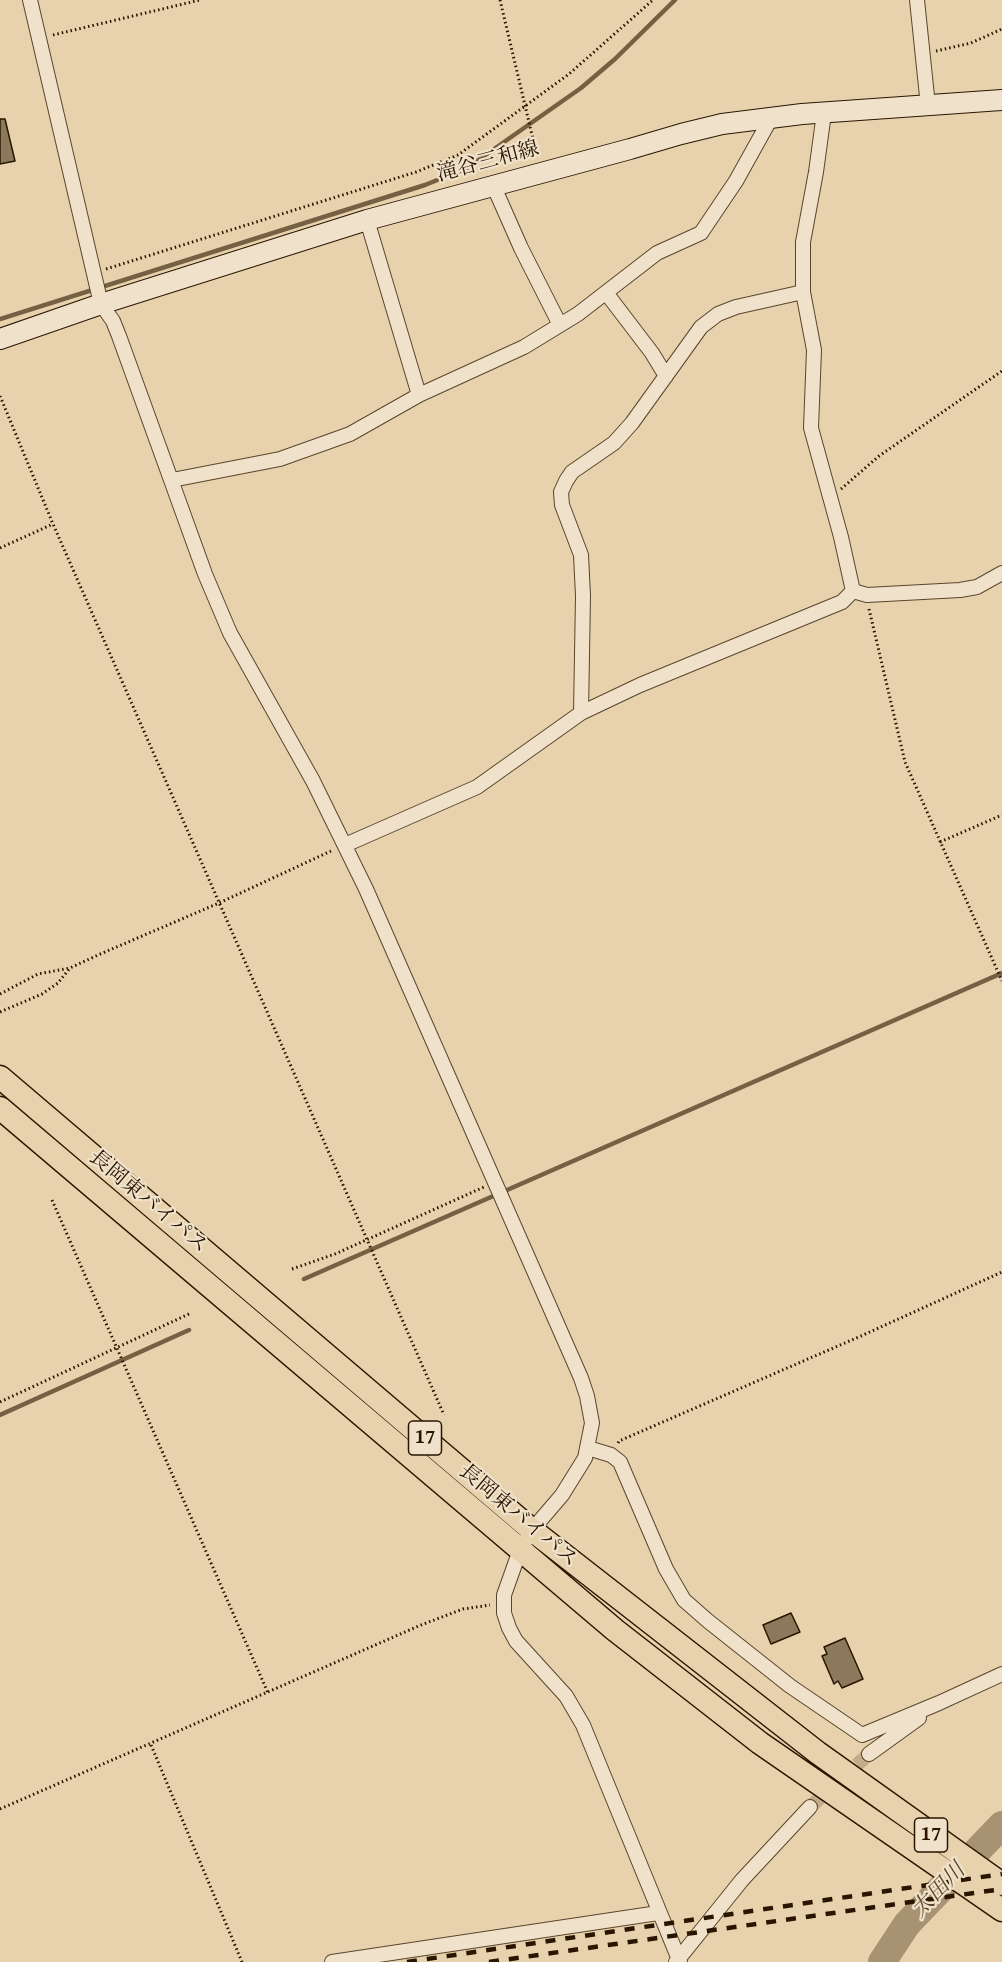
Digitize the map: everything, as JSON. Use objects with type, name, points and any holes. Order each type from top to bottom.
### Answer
[{"type":"highway","name":"長岡東バイパス","points":[[0,1077],[532,1530],[861,1784],[1002,1884]]},
{"type":"highway","name":"長岡東バイパス","points":[[0,1108],[615,1630],[760,1743],[1002,1910]]},
{"type":"main road","name":"滝谷三和線","points":[[0,339],[101,304],[367,220],[722,124],[824,113],[1002,100]]},
{"type":"street","points":[[30,0],[101,304],[113,321],[119,336],[205,574],[230,633],[313,781],[345,845],[581,1378],[590,1408],[592,1424],[585,1458],[562,1495],[532,1530],[520,1550],[504,1595],[506,1619],[516,1641],[566,1696],[583,1725],[678,1961],[742,1880],[810,1807]]},
{"type":"street","points":[[917,0],[928,106]]},
{"type":"street","points":[[824,113],[803,242],[803,292],[814,350],[811,428],[829,500],[860,593]]},
{"type":"street","points":[[172,480],[280,459],[350,434],[418,395],[524,347],[606,294],[657,253],[701,232],[736,181],[771,118]]},
{"type":"street","points":[[494,187],[521,248],[560,325]]},
{"type":"street","points":[[367,220],[418,395]]},
{"type":"street","points":[[581,713],[583,596],[581,555],[562,505],[561,492],[572,472],[614,443],[632,423],[701,327],[718,314],[735,307],[803,292]]},
{"type":"street","points":[[606,294],[652,353],[666,376]]},
{"type":"street","points":[[345,845],[477,788],[581,713],[640,685],[860,593],[960,590],[977,587],[1002,573]]},
{"type":"street","points":[[588,1448],[611,1455],[620,1462],[666,1569],[684,1600],[790,1686],[862,1735],[1002,1674]]},
{"type":"street","points":[[869,1754],[939,1703]]},
{"type":"street","points":[[332,1962],[658,1913]]},
{"type":"path","points":[[40,39],[200,0]]},
{"type":"path","points":[[500,0],[540,174]]},
{"type":"path","points":[[94,273],[416,172],[458,155],[595,53],[653,0]]},
{"type":"path","points":[[924,54],[971,43],[1002,29]]},
{"type":"path","points":[[829,500],[879,456],[1002,371]]},
{"type":"path","points":[[0,396],[52,524],[444,1414]]},
{"type":"path","points":[[0,548],[52,524]]},
{"type":"path","points":[[860,593],[904,762],[1002,981]]},
{"type":"path","points":[[940,842],[1002,815]]},
{"type":"path","points":[[0,994],[38,974],[70,968],[345,845]]},
{"type":"path","points":[[0,1012],[42,994],[58,983],[70,968]]},
{"type":"path","points":[[292,1269],[335,1254],[495,1182]]},
{"type":"path","points":[[52,1200],[268,1692]]},
{"type":"path","points":[[611,1455],[619,1441],[1002,1272]]},
{"type":"path","points":[[0,1402],[191,1313]]},
{"type":"path","points":[[0,1809],[402,1633],[463,1609],[504,1602]]},
{"type":"path","points":[[151,1744],[242,1962]]},
{"type":"building","points":[[0,119],[5,119],[15,161],[0,164]]},
{"type":"building","points":[[791,1613],[800,1632],[771,1644],[763,1625]]},
{"type":"building","points":[[845,1638],[863,1679],[842,1688],[838,1681],[834,1684],[822,1656],[827,1654],[824,1647]]},
{"type":"waterway","points":[[0,319],[425,185],[467,168],[581,88],[615,59],[675,0]]},
{"type":"waterway","points":[[304,1279],[1002,973]]},
{"type":"waterway","points":[[0,1415],[189,1330]]},
{"type":"waterway","name":"太田川","points":[[882,1962],[907,1924],[1002,1825]]},
{"type":"tunnel","points":[[810,1807],[869,1754]]},
{"type":"railway","points":[[407,1962],[1002,1874]]},
{"type":"railway","points":[[489,1962],[1002,1889]]}]
